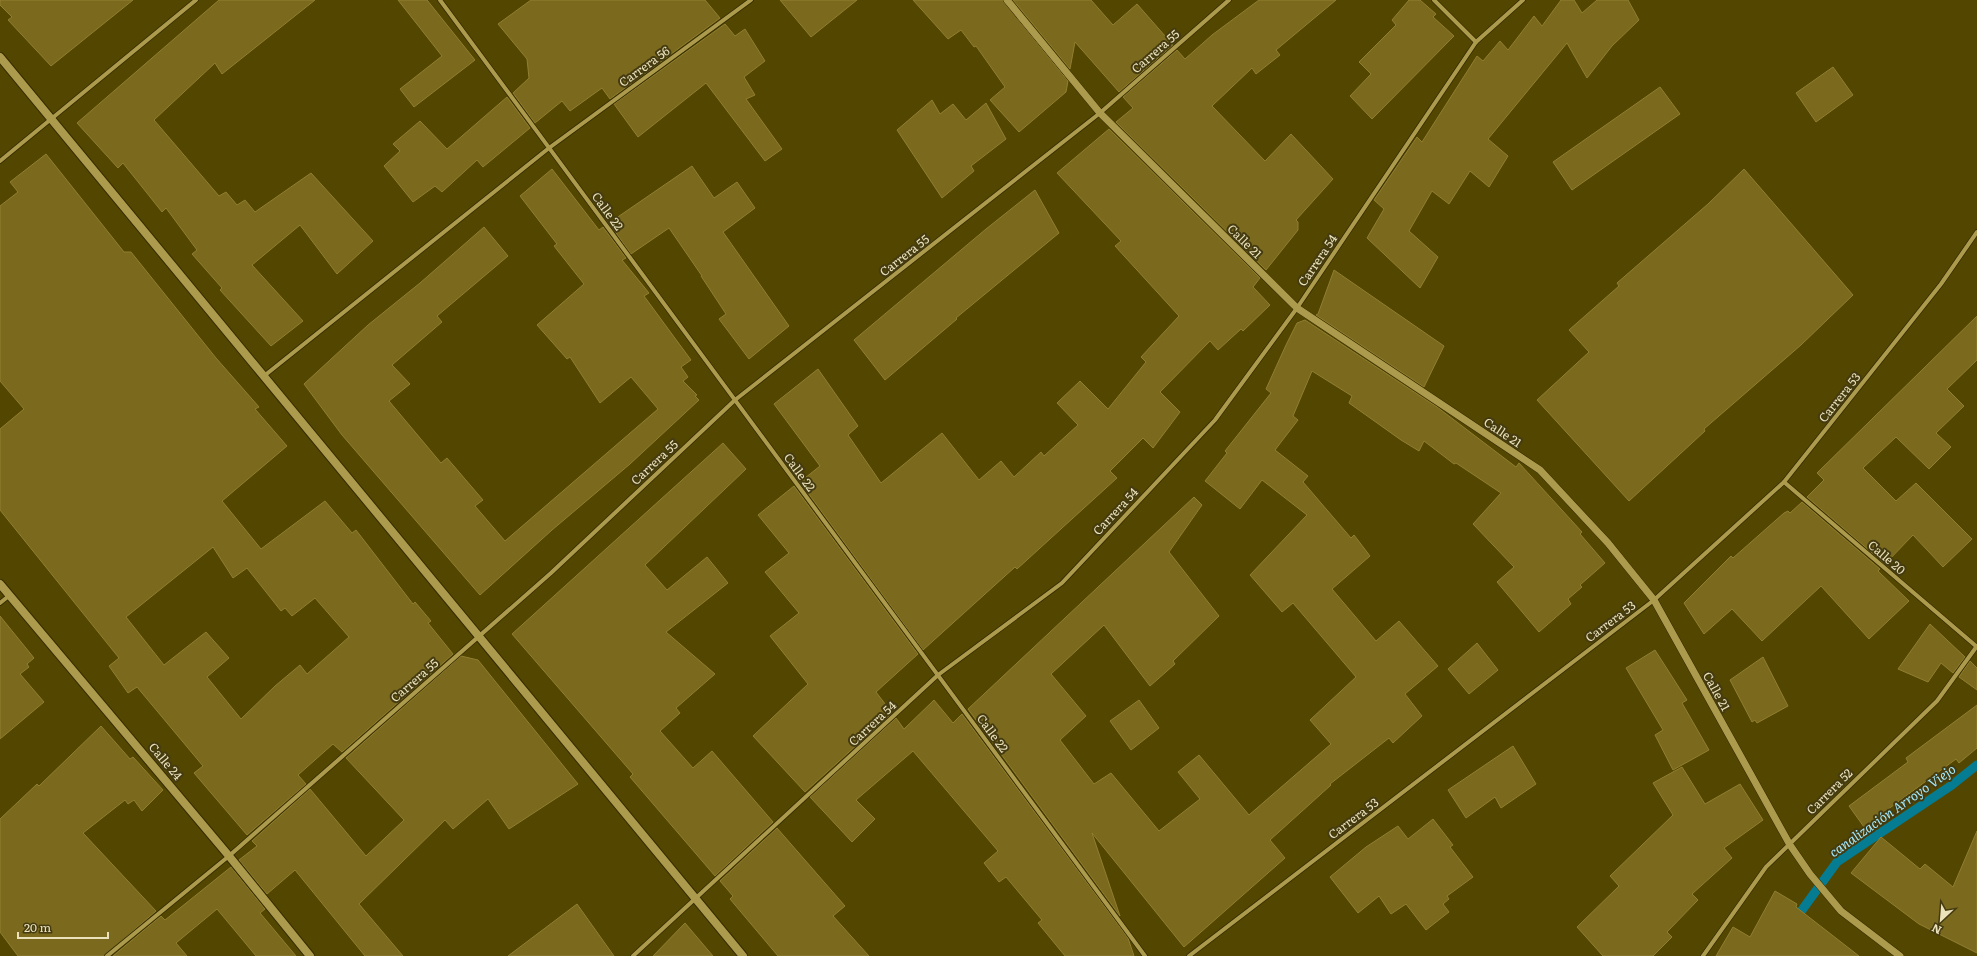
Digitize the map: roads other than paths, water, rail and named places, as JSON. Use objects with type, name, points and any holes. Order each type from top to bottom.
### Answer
[{"type":"main road","points":[[0,58],[742,956]]},
{"type":"main road","name":"Calle 24","points":[[0,584],[229,856],[310,956]]},
{"type":"street","points":[[0,161],[196,0]]},
{"type":"street","name":"Calle 22","points":[[440,0],[1146,956]]},
{"type":"street","name":"Carrera 56","points":[[264,376],[549,148],[751,0]]},
{"type":"street","name":"Calle 21","points":[[1007,0],[1100,113],[1297,308],[1540,470],[1608,543],[1654,600],[1790,845],[1810,874],[1828,897],[1841,910],[1900,956]]},
{"type":"street","name":"Carrera 55","points":[[107,956],[229,856],[551,573],[735,400],[1100,113],[1229,0]]},
{"type":"street","points":[[1434,0],[1476,42]]},
{"type":"street","name":"Carrera 54","points":[[633,956],[938,675],[1062,583],[1215,420],[1297,308],[1476,42],[1523,0]]},
{"type":"street","name":"Carrera 53","points":[[1189,956],[1654,600],[1784,482],[1941,284],[1977,232]]},
{"type":"street","name":"Calle 20","points":[[1784,482],[1977,646]]},
{"type":"street","points":[[0,603],[10,595]]},
{"type":"street","name":"Carrera 52","points":[[1703,956],[1766,867],[1790,845],[1892,742],[1937,701],[1977,646]]},
{"type":"waterway","name":"canalización Arroyo Viejo","points":[[1794,921],[1837,862],[1952,785],[1977,765]]}]
